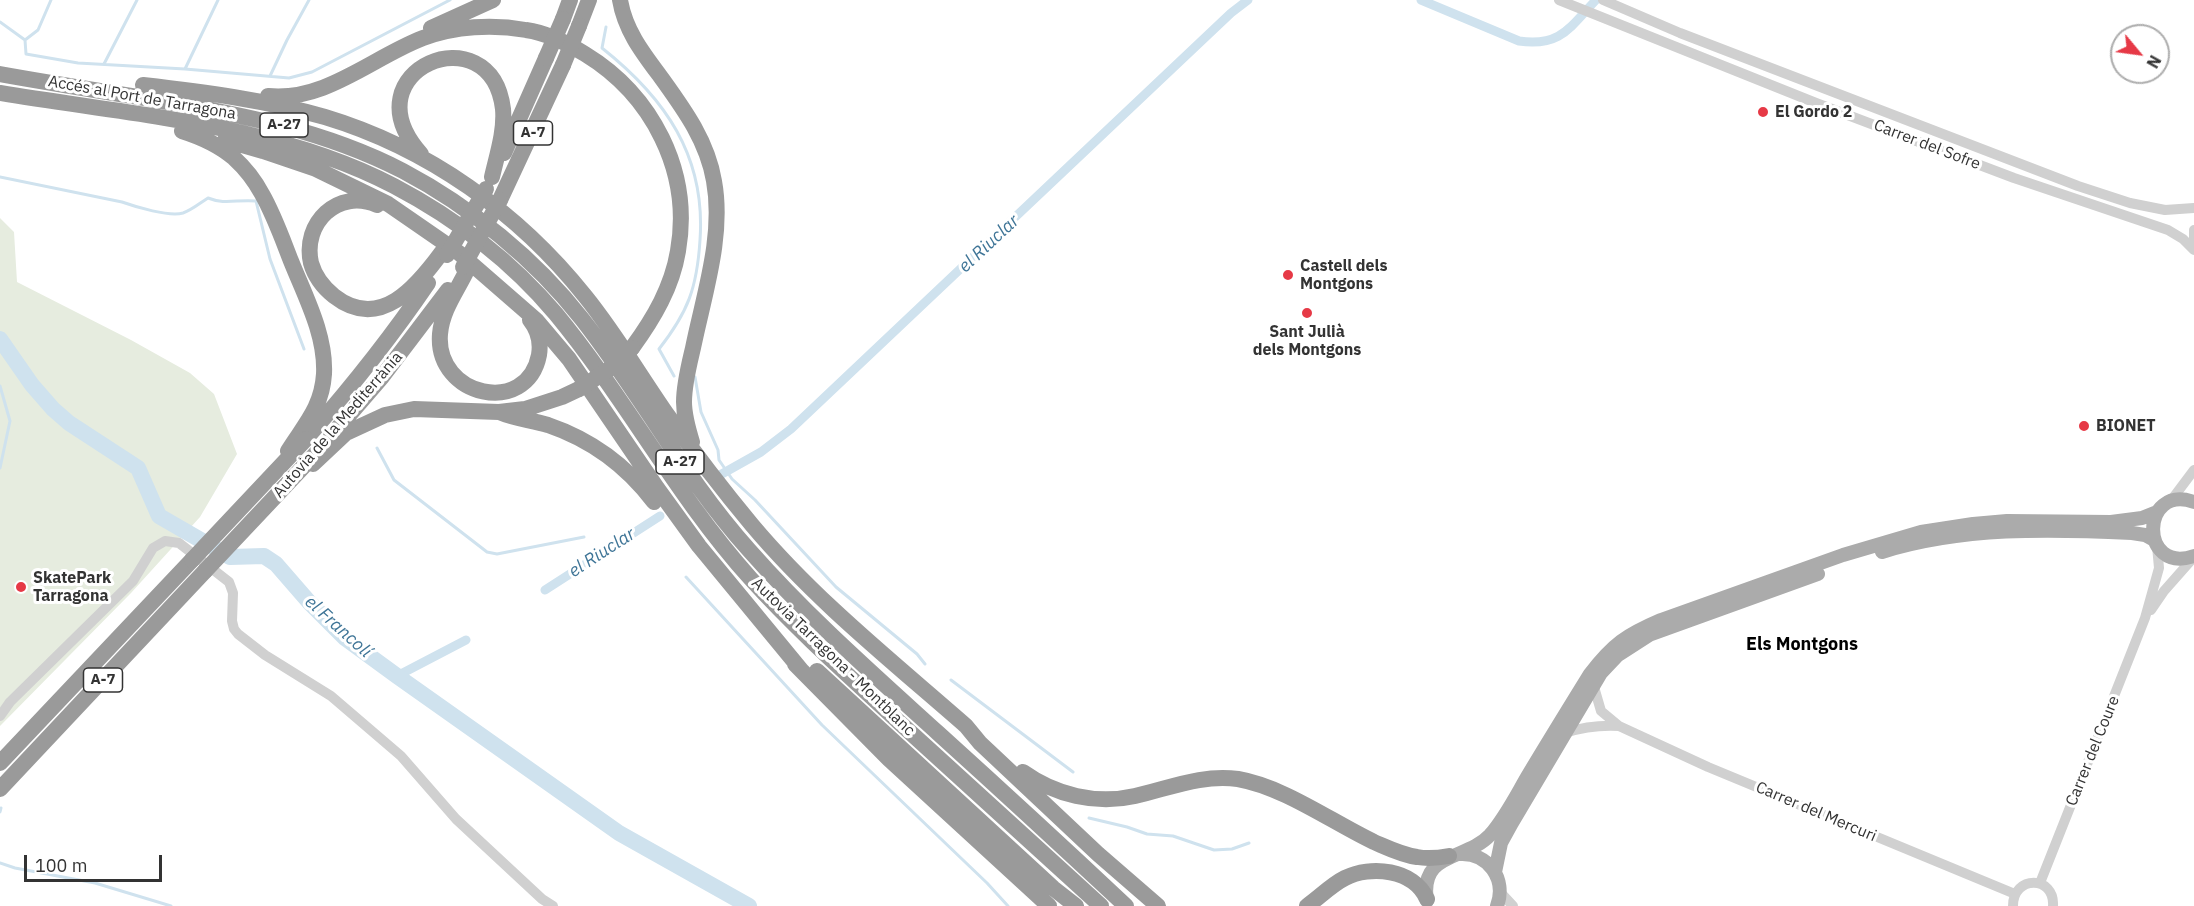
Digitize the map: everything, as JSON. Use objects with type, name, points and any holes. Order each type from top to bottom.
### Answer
[{"type":"highway","points":[[351,74],[410,37],[493,0]]},
{"type":"highway","name":"A-7","points":[[456,229],[489,183],[570,0]]},
{"type":"highway","name":"Autovia de la Mediterrània","points":[[0,789],[205,571],[324,450],[401,353],[467,264],[500,201],[563,65],[589,0]]},
{"type":"highway","points":[[620,0],[632,36],[696,129],[704,146],[714,180],[717,213],[714,245],[688,369],[684,401],[685,416],[695,452]]},
{"type":"highway","points":[[143,85],[196,86],[283,98],[321,89],[416,41],[438,33],[475,28],[527,30],[563,42],[598,62],[626,84],[649,114],[666,147],[673,167],[680,210],[674,272],[656,313],[632,348],[608,370],[579,389],[525,409],[499,412],[426,409],[398,411],[358,426],[324,450]]},
{"type":"highway","points":[[436,166],[421,154],[408,138],[400,114],[401,98],[406,84],[418,69],[435,60],[458,59],[476,64],[483,69],[497,88],[501,98],[502,124],[489,183]]},
{"type":"highway","points":[[0,73],[143,85],[252,100],[324,117],[386,140],[470,187],[507,216],[555,260],[586,297],[695,452],[752,525],[781,557],[841,616],[966,726],[1098,854],[1158,906]]},
{"type":"highway","name":"Accés al Port de Tarragona","points":[[0,73],[228,112],[317,135],[361,151],[403,171],[439,192],[501,236],[532,265]]},
{"type":"highway","name":"Accés al Port de Tarragona","points":[[0,93],[193,124],[285,143],[329,157],[372,175],[413,196],[456,229]]},
{"type":"highway","points":[[37,99],[119,119],[237,143],[316,170],[388,204],[459,253],[536,320],[558,344],[685,528],[802,671]]},
{"type":"highway","points":[[182,131],[211,142],[244,168],[269,208],[298,279],[317,329],[324,359],[324,374],[316,409],[302,436]]},
{"type":"highway","points":[[423,228],[371,202],[362,200],[341,202],[331,207],[323,215],[312,236],[310,250],[315,275],[339,300],[361,308],[380,307],[396,302],[406,295],[445,254],[456,229]]},
{"type":"highway","name":"Autovia Tarragona - Montblanc","points":[[456,229],[495,254],[556,315],[598,370],[690,504],[757,586],[814,643],[1101,906]]},
{"type":"highway","name":"Autovia de la Mediterrània","points":[[0,763],[192,560],[282,462],[302,436],[356,381],[404,320],[445,254]]},
{"type":"highway","points":[[467,264],[445,313],[440,334],[445,362],[454,377],[461,383],[478,391],[495,393],[511,389],[530,375],[538,358],[539,340],[534,325],[521,307]]},
{"type":"highway","name":"Autovia Tarragona - Montblanc","points":[[532,265],[580,317],[688,473],[745,546],[818,623],[1126,906]]},
{"type":"highway","points":[[499,412],[513,418],[544,424],[573,435],[622,466],[645,490],[689,551],[757,629],[889,759],[1049,906]]},
{"type":"highway","points":[[767,626],[1072,903]]},
{"type":"highway","points":[[966,726],[982,736],[1030,777],[1075,796],[1099,799],[1121,798],[1195,780],[1234,779],[1277,792],[1343,827],[1403,854],[1430,858],[1453,855]]},
{"type":"highway","points":[[969,761],[987,769],[1074,839],[1098,854]]},
{"type":"highway","points":[[1307,906],[1342,880],[1357,874],[1377,871],[1408,879],[1420,887],[1427,902]]},
{"type":"main road","points":[[1427,902],[1426,889],[1430,874],[1436,865],[1489,836],[1509,808],[1590,674],[1605,654],[1621,639],[1635,631],[1833,559],[1921,532],[2007,521],[2111,522],[2142,518],[2157,512],[2170,502],[2183,499],[2194,502]]},
{"type":"main road","points":[[2155,543],[2152,526],[2157,512]]},
{"type":"main road","points":[[1499,899],[1497,856],[1506,833],[1601,673],[1618,655],[1650,634],[1853,562],[1904,546],[1952,536],[2002,532],[2132,533],[2145,536],[2173,558],[2182,559],[2194,556]]},
{"type":"main road","points":[[1453,855],[1470,854],[1481,858],[1496,873]]},
{"type":"street","name":"Carrer del Sofre","points":[[1559,0],[1816,103],[2014,178],[2168,230],[2183,239],[2194,250]]},
{"type":"street","name":"Carrer del Sofre","points":[[1607,2],[1680,33],[2078,186],[2130,203],[2165,210],[2194,208]]},
{"type":"street","points":[[2194,230],[2194,242]]},
{"type":"street","points":[[2170,502],[2194,470]]},
{"type":"street","points":[[0,716],[10,702],[133,581],[153,548],[165,541],[179,543],[230,582],[232,621],[238,634],[265,655],[331,696],[401,756],[456,819],[542,900],[553,906]]},
{"type":"street","name":"Carrer del Coure","points":[[2040,883],[2145,618],[2159,568],[2155,543]]},
{"type":"street","name":"Carrer del Coure","points":[[2145,618],[2164,591],[2194,556]]},
{"type":"street","name":"Carrer del Mercuri","points":[[1594,687],[1601,711],[1619,726],[1708,767],[2015,894]]},
{"type":"street","name":"Carrer del Mercuri","points":[[1565,733],[1599,725],[1619,726]]},
{"type":"street","points":[[2013,906],[2015,894],[2022,886],[2028,883],[2040,883],[2050,891],[2053,906]]},
{"type":"street","points":[[1499,899],[1513,906]]},
{"type":"shaded area","points":[[0,218],[14,232],[17,282],[190,373],[214,394],[237,454],[200,517],[131,593],[0,726]]},
{"type":"waterway","points":[[25,40],[38,30],[51,0]]},
{"type":"waterway","points":[[104,64],[137,0]]},
{"type":"waterway","points":[[185,69],[218,0]]},
{"type":"waterway","points":[[270,76],[309,0]]},
{"type":"waterway","points":[[0,22],[25,40],[26,54],[78,63],[289,78],[312,72],[450,0]]},
{"type":"waterway","name":"el Riuclar","points":[[720,475],[761,452],[791,429],[1231,13],[1248,0]]},
{"type":"waterway","name":"el Riuclar","points":[[1421,0],[1519,41],[1533,42],[1545,41],[1564,33],[1596,0]]},
{"type":"waterway","points":[[606,27],[602,48],[645,87],[662,109],[677,131],[696,182],[700,210],[700,240],[693,286],[684,311],[659,349],[674,376]]},
{"type":"waterway","points":[[0,177],[170,214],[186,212],[208,198],[220,201],[256,201],[270,259],[304,349]]},
{"type":"waterway","name":"el Francolí","points":[[0,339],[32,385],[53,409],[69,423],[138,468],[159,516],[230,557],[264,556],[276,564],[345,638],[397,676],[619,833],[749,906]]},
{"type":"waterway","points":[[695,377],[701,412],[718,450],[719,460],[732,479],[755,500],[836,587],[917,654],[925,664]]},
{"type":"waterway","points":[[0,386],[10,421],[0,468]]},
{"type":"waterway","points":[[377,448],[394,480],[487,552],[497,554],[584,537]]},
{"type":"waterway","name":"el Riuclar","points":[[545,590],[660,516]]},
{"type":"waterway","points":[[686,577],[822,725],[987,883],[1008,906]]},
{"type":"waterway","name":"el Riuclar","points":[[397,676],[466,640]]},
{"type":"waterway","points":[[951,680],[1073,772]]},
{"type":"waterway","points":[[0,812],[1,808]]},
{"type":"waterway","points":[[1089,818],[1147,834],[1173,836],[1214,850],[1232,849],[1249,843]]},
{"type":"waterway","points":[[0,863],[15,868],[95,883],[171,906]]},
{"type":"place","name":"El Gordo 2","points":[[1763,112]]},
{"type":"place","name":"Castell dels Montgons","points":[[1288,275]]},
{"type":"place","name":"Sant Julià dels Montgons","points":[[1307,313]]},
{"type":"place","name":"BIONET","points":[[2084,426]]},
{"type":"place","name":"SkatePark Tarragona","points":[[21,587]]},
{"type":"district","name":"Els Montgons","points":[[1802,645]]}]
